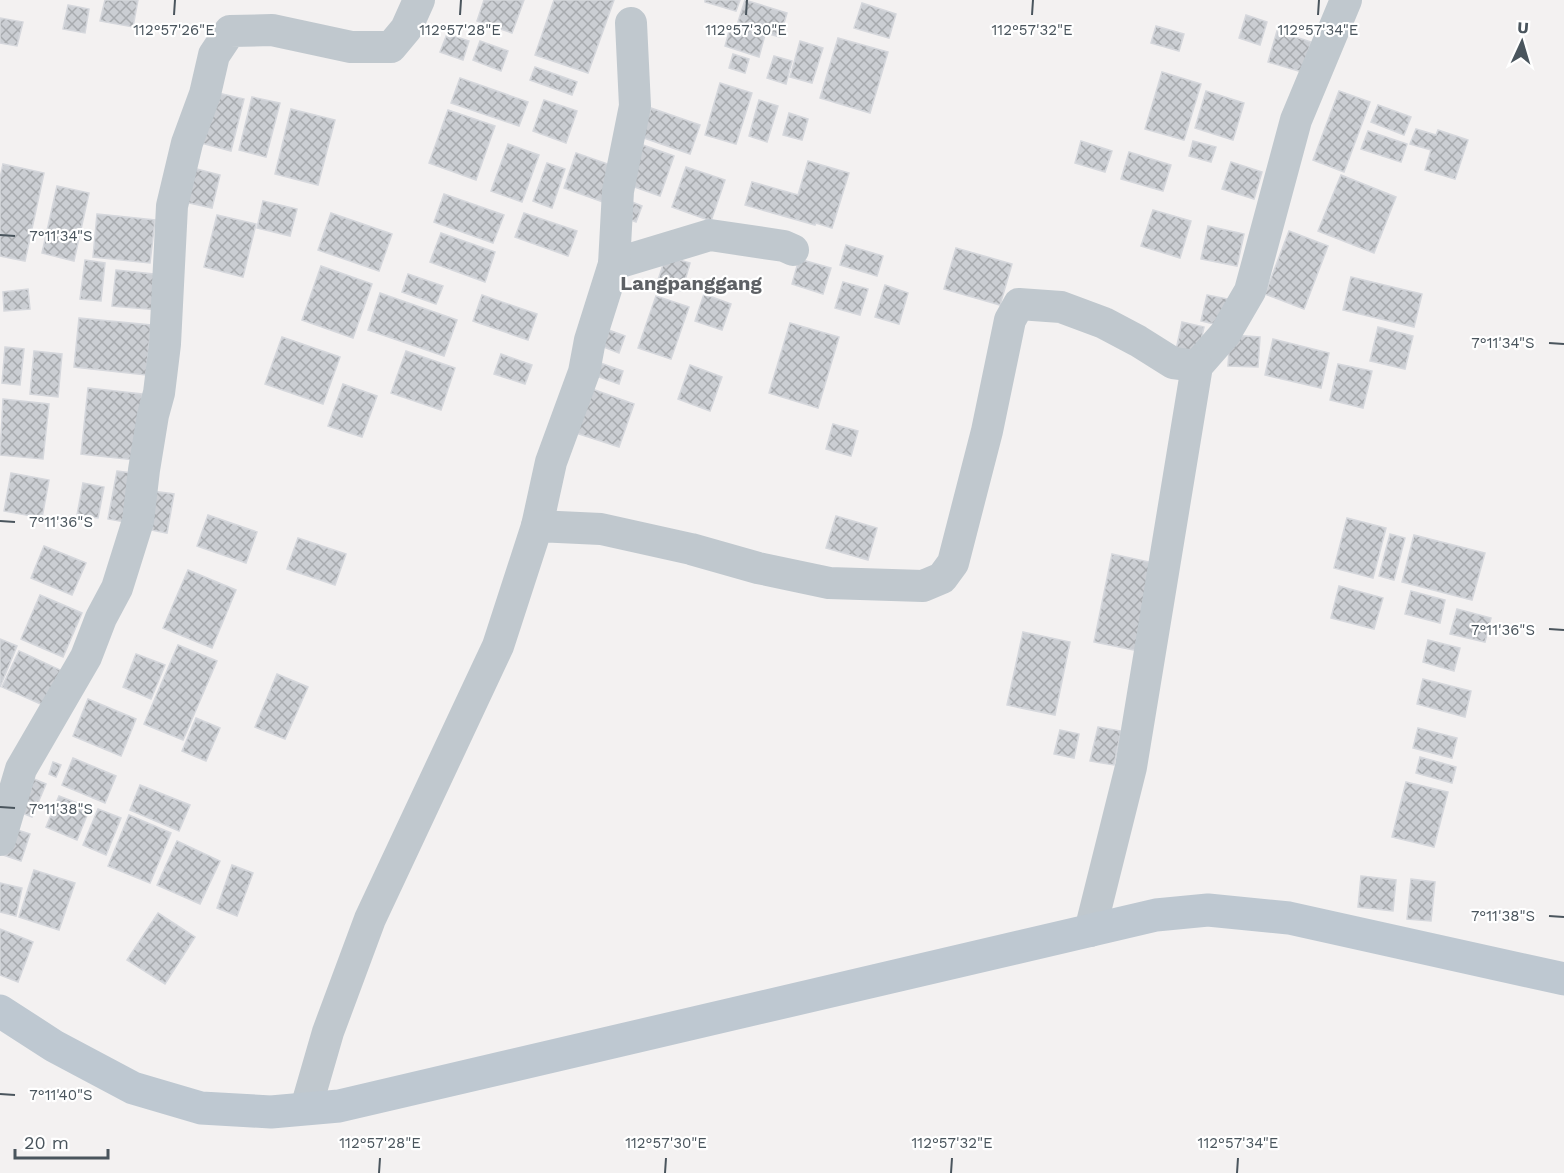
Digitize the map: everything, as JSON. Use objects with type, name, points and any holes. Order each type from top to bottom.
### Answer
[{"type":"main road","points":[[0,1011],[54,1046],[133,1088],[201,1108],[271,1112],[339,1106],[1156,915],[1208,910],[1289,918],[1564,979]]},
{"type":"street","points":[[0,840],[21,769],[86,657],[101,618],[117,588],[138,521],[165,344],[172,206],[187,143],[205,94],[214,55],[230,32],[272,30],[351,47],[391,47],[406,29],[419,0]]},
{"type":"street","points":[[1090,931],[1131,767],[1197,366],[1225,334],[1250,291],[1296,120],[1346,0]]},
{"type":"street","points":[[306,1108],[328,1032],[370,919],[498,646],[537,526],[551,462],[584,372],[590,340],[615,264],[618,191],[635,106],[631,23]]},
{"type":"street","points":[[615,264],[710,235],[784,246],[793,250]]},
{"type":"street","points":[[537,526],[601,529],[829,583],[923,586],[942,578],[953,563],[987,431],[1010,320],[1019,304],[1061,307],[1104,323],[1173,363],[1197,366]]},
{"type":"building","points":[[105,0],[138,0],[133,27],[100,21]]},
{"type":"building","points":[[484,0],[524,0],[512,33],[477,21]]},
{"type":"building","points":[[554,0],[614,0],[588,73],[535,55]]},
{"type":"building","points":[[705,0],[740,0],[736,11],[705,2]]},
{"type":"building","points":[[745,0],[787,13],[780,37],[737,25]]},
{"type":"building","points":[[862,3],[896,14],[889,38],[854,28]]},
{"type":"building","points":[[68,5],[89,9],[85,33],[63,29]]},
{"type":"building","points":[[1246,15],[1267,22],[1260,45],[1239,38]]},
{"type":"building","points":[[0,18],[23,22],[17,46],[0,43]]},
{"type":"building","points":[[731,25],[765,35],[759,57],[725,46]]},
{"type":"building","points":[[1156,26],[1184,34],[1179,51],[1151,43]]},
{"type":"building","points":[[1277,31],[1311,42],[1302,72],[1268,62]]},
{"type":"building","points":[[447,34],[469,41],[463,60],[440,52]]},
{"type":"building","points":[[838,38],[888,52],[870,113],[820,98]]},
{"type":"building","points":[[480,41],[508,51],[501,71],[473,60]]},
{"type":"building","points":[[800,41],[823,48],[812,83],[790,77]]},
{"type":"building","points":[[733,54],[749,59],[745,73],[729,68]]},
{"type":"building","points":[[774,56],[792,61],[786,84],[767,78]]},
{"type":"building","points":[[535,67],[577,82],[572,95],[530,80]]},
{"type":"building","points":[[1162,72],[1201,84],[1184,140],[1145,129]]},
{"type":"building","points":[[460,78],[528,102],[519,126],[451,103]]},
{"type":"building","points":[[720,83],[752,93],[736,144],[705,135]]},
{"type":"building","points":[[1206,91],[1244,103],[1233,140],[1195,128]]},
{"type":"building","points":[[1339,91],[1370,102],[1344,172],[1313,160]]},
{"type":"building","points":[[214,92],[244,99],[231,151],[201,143]]},
{"type":"building","points":[[252,97],[280,103],[266,157],[239,150]]},
{"type":"building","points":[[544,100],[577,111],[566,143],[533,131]]},
{"type":"building","points":[[759,100],[778,106],[767,142],[749,136]]},
{"type":"building","points":[[1378,105],[1411,117],[1404,135],[1371,122]]},
{"type":"building","points":[[651,108],[700,125],[690,154],[641,137]]},
{"type":"building","points":[[291,109],[335,120],[318,185],[275,174]]},
{"type":"building","points":[[448,110],[495,126],[476,180],[429,163]]},
{"type":"building","points":[[789,113],[808,119],[802,140],[783,135]]},
{"type":"building","points":[[1416,129],[1436,135],[1438,130],[1468,140],[1455,179],[1425,170],[1431,150],[1410,144]]},
{"type":"building","points":[[1368,131],[1407,144],[1401,162],[1361,149]]},
{"type":"building","points":[[1081,141],[1112,151],[1105,172],[1075,163]]},
{"type":"building","points":[[1193,141],[1216,147],[1211,162],[1189,156]]},
{"type":"building","points":[[508,144],[539,155],[522,202],[491,191]]},
{"type":"building","points":[[643,145],[674,156],[660,196],[629,185]]},
{"type":"building","points":[[1129,152],[1171,165],[1163,191],[1121,179]]},
{"type":"building","points":[[576,153],[616,167],[603,202],[564,188]]},
{"type":"building","points":[[808,161],[849,173],[832,228],[745,205],[752,182],[798,195]]},
{"type":"building","points":[[1231,162],[1262,172],[1254,199],[1222,189]]},
{"type":"building","points":[[547,163],[565,169],[552,208],[533,201]]},
{"type":"building","points":[[3,164],[44,173],[25,261],[0,256],[0,178]]},
{"type":"building","points":[[189,167],[220,175],[212,208],[180,201]]},
{"type":"building","points":[[686,167],[725,180],[711,221],[672,207]]},
{"type":"building","points":[[1341,175],[1396,197],[1374,253],[1318,231]]},
{"type":"building","points":[[57,186],[89,193],[74,261],[42,253]]},
{"type":"building","points":[[444,194],[504,215],[493,243],[434,222]]},
{"type":"building","points":[[627,200],[642,206],[636,222],[621,216]]},
{"type":"building","points":[[263,201],[297,209],[290,236],[257,228]]},
{"type":"building","points":[[1153,210],[1191,221],[1180,258],[1141,246]]},
{"type":"building","points":[[331,213],[392,234],[379,271],[318,250]]},
{"type":"building","points":[[524,213],[577,231],[568,256],[515,237]]},
{"type":"building","points":[[97,214],[155,220],[150,263],[93,257]]},
{"type":"building","points":[[217,215],[256,224],[243,277],[204,267]]},
{"type":"building","points":[[1208,226],[1244,234],[1237,266],[1201,259]]},
{"type":"building","points":[[1289,231],[1328,246],[1304,309],[1265,294]]},
{"type":"building","points":[[441,233],[495,252],[485,282],[430,262]]},
{"type":"building","points":[[846,245],[883,256],[877,276],[840,265]]},
{"type":"building","points":[[956,248],[1012,264],[1000,305],[944,289]]},
{"type":"building","points":[[666,256],[690,263],[682,291],[657,283]]},
{"type":"building","points":[[799,259],[831,268],[823,294],[792,284]]},
{"type":"building","points":[[85,260],[105,263],[101,301],[80,299]]},
{"type":"building","points":[[321,266],[372,284],[353,338],[302,320]]},
{"type":"building","points":[[116,270],[163,275],[159,310],[112,306]]},
{"type":"building","points":[[408,274],[443,286],[436,304],[402,292]]},
{"type":"building","points":[[1351,277],[1422,294],[1414,327],[1343,310]]},
{"type":"building","points":[[843,282],[868,289],[860,315],[835,308]]},
{"type":"building","points":[[885,285],[908,293],[899,324],[875,317]]},
{"type":"building","points":[[28,289],[30,309],[4,311],[3,292]]},
{"type":"building","points":[[380,293],[457,320],[444,356],[368,330]]},
{"type":"building","points":[[704,294],[731,304],[722,330],[695,321]]},
{"type":"building","points":[[482,295],[537,314],[528,340],[473,321]]},
{"type":"building","points":[[1207,295],[1228,299],[1223,326],[1201,321]]},
{"type":"building","points":[[656,296],[689,307],[671,359],[638,348]]},
{"type":"building","points":[[79,318],[151,325],[146,375],[74,367]]},
{"type":"building","points":[[1182,322],[1204,327],[1198,354],[1176,350]]},
{"type":"building","points":[[790,323],[839,337],[818,408],[769,393]]},
{"type":"building","points":[[1378,327],[1413,336],[1405,369],[1370,361]]},
{"type":"building","points":[[606,329],[625,336],[619,353],[601,346]]},
{"type":"building","points":[[1230,335],[1260,337],[1258,367],[1228,366]]},
{"type":"building","points":[[282,337],[340,357],[323,404],[265,384]]},
{"type":"building","points":[[1273,339],[1329,353],[1321,388],[1265,375]]},
{"type":"building","points":[[5,347],[24,349],[20,385],[2,383]]},
{"type":"building","points":[[34,351],[62,354],[58,397],[30,394]]},
{"type":"building","points":[[406,351],[455,368],[441,410],[391,393]]},
{"type":"building","points":[[501,354],[532,365],[525,384],[494,374]]},
{"type":"building","points":[[592,360],[623,371],[619,384],[588,373]]},
{"type":"building","points":[[1338,364],[1372,371],[1363,408],[1330,400]]},
{"type":"building","points":[[690,365],[722,377],[710,411],[678,399]]},
{"type":"building","points":[[343,384],[377,396],[362,437],[328,426]]},
{"type":"building","points":[[88,388],[142,394],[135,460],[81,454]]},
{"type":"building","points":[[592,389],[634,404],[619,447],[576,433]]},
{"type":"building","points":[[3,399],[49,404],[43,459],[0,455]]},
{"type":"building","points":[[833,424],[858,431],[851,456],[826,449]]},
{"type":"building","points":[[117,471],[139,474],[130,523],[108,519]]},
{"type":"building","points":[[11,473],[49,480],[42,518],[4,511]]},
{"type":"building","points":[[83,483],[104,487],[98,518],[77,515]]},
{"type":"building","points":[[152,491],[174,494],[167,533],[146,529]]},
{"type":"building","points":[[208,515],[257,532],[246,563],[197,546]]},
{"type":"building","points":[[836,516],[877,528],[868,560],[826,548]]},
{"type":"building","points":[[1347,518],[1386,528],[1373,578],[1334,568]]},
{"type":"building","points":[[1390,534],[1405,538],[1394,580],[1379,576]]},
{"type":"building","points":[[1414,535],[1485,553],[1472,600],[1402,582]]},
{"type":"building","points":[[298,538],[346,554],[335,585],[287,569]]},
{"type":"building","points":[[44,546],[86,563],[72,595],[31,578]]},
{"type":"building","points":[[1112,554],[1163,565],[1144,652],[1094,642]]},
{"type":"building","points":[[188,570],[236,590],[212,648],[163,628]]},
{"type":"building","points":[[1339,586],[1383,598],[1374,629],[1331,618]]},
{"type":"building","points":[[1411,591],[1445,600],[1440,623],[1405,614]]},
{"type":"building","points":[[40,595],[82,613],[63,657],[21,639]]},
{"type":"building","points":[[1457,609],[1491,618],[1485,642],[1450,634]]},
{"type":"building","points":[[1023,632],[1070,642],[1055,715],[1007,705]]},
{"type":"building","points":[[0,639],[17,646],[0,687]]},
{"type":"building","points":[[1428,640],[1460,648],[1454,671],[1423,662]]},
{"type":"building","points":[[178,645],[217,661],[183,740],[144,724]]},
{"type":"building","points":[[19,651],[71,675],[54,710],[2,687]]},
{"type":"building","points":[[136,654],[165,665],[151,699],[123,687]]},
{"type":"building","points":[[277,674],[308,687],[285,739],[255,727]]},
{"type":"building","points":[[1423,679],[1471,691],[1465,717],[1417,704]]},
{"type":"building","points":[[88,699],[136,719],[121,756],[73,736]]},
{"type":"building","points":[[196,718],[220,728],[206,761],[182,751]]},
{"type":"building","points":[[1098,727],[1121,731],[1114,765],[1090,761]]},
{"type":"building","points":[[1418,728],[1457,738],[1452,758],[1413,748]]},
{"type":"building","points":[[1060,730],[1079,734],[1074,758],[1054,754]]},
{"type":"building","points":[[1420,757],[1456,767],[1452,783],[1416,773]]},
{"type":"building","points":[[73,758],[116,776],[105,803],[62,785]]},
{"type":"building","points":[[53,762],[61,765],[56,777],[49,774]]},
{"type":"building","points":[[24,775],[46,784],[32,817],[10,808]]},
{"type":"building","points":[[1406,782],[1448,792],[1434,847],[1392,837]]},
{"type":"building","points":[[140,785],[190,805],[179,831],[130,810]]},
{"type":"building","points":[[59,796],[90,808],[77,840],[46,827]]},
{"type":"building","points":[[98,809],[121,818],[106,855],[83,845]]},
{"type":"building","points":[[129,815],[171,833],[150,883],[108,866]]},
{"type":"building","points":[[5,826],[30,834],[21,861],[0,854]]},
{"type":"building","points":[[177,841],[220,861],[200,904],[157,885]]},
{"type":"building","points":[[232,865],[253,873],[237,916],[217,908]]},
{"type":"building","points":[[34,870],[75,883],[59,930],[19,917]]},
{"type":"building","points":[[1361,876],[1396,880],[1393,911],[1358,907]]},
{"type":"building","points":[[1411,879],[1435,882],[1431,921],[1407,919]]},
{"type":"building","points":[[0,883],[22,888],[16,916],[0,912]]},
{"type":"building","points":[[158,913],[195,937],[165,984],[127,960]]},
{"type":"building","points":[[0,929],[33,942],[18,982],[0,975]]},
{"type":"district","name":"Langpanggang","points":[[691,283]]}]
